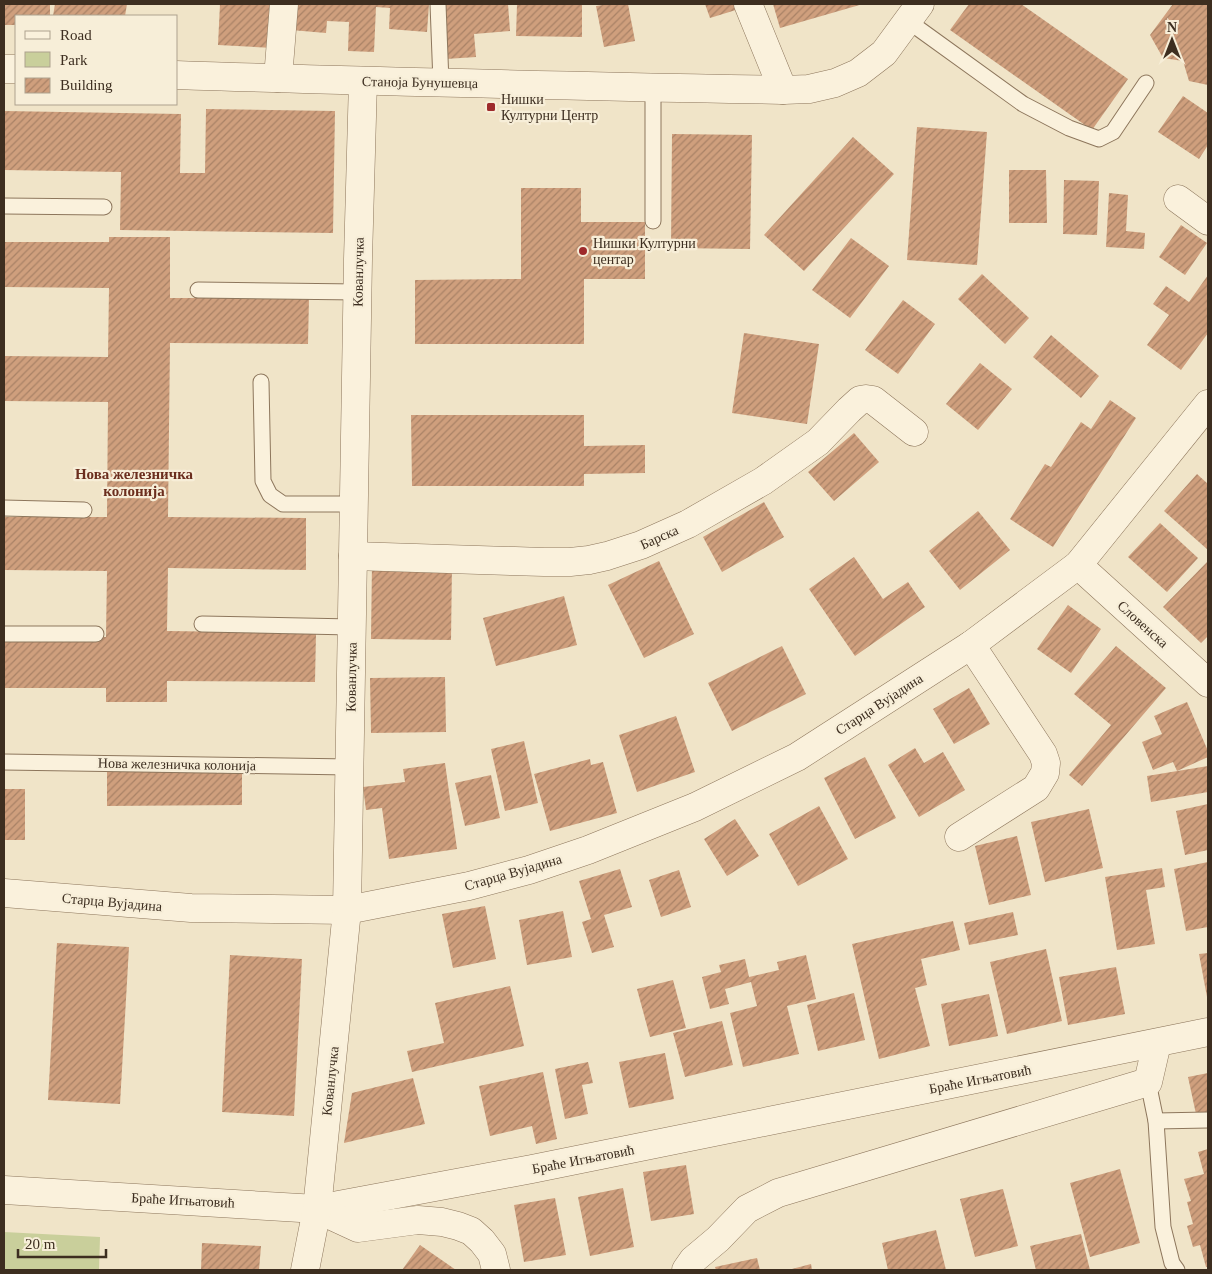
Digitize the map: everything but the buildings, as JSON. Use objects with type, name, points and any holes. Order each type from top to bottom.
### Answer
[{"type":"street","points":[[278,78],[284,4]]},
{"type":"street","points":[[748,4],[783,90]]},
{"type":"street","name":"Станоја Бунушевца","points":[[178,75],[441,83],[810,89],[835,83],[885,61],[884,53],[914,12]]},
{"type":"street","name":"Кованлучка","points":[[305,1270],[317,1209],[347,910],[363,81]]},
{"type":"street","points":[[1178,199],[1208,221]]},
{"type":"street","name":"Барска","points":[[353,556],[544,562],[570,562],[598,558],[641,545],[688,524],[763,480],[818,442],[860,400],[873,400],[914,432]]},
{"type":"street","name":"Старца Вујадина","points":[[4,893],[191,908],[347,910],[469,886],[529,870],[588,850],[695,807],[797,757],[971,645],[1078,565],[1208,404]]},
{"type":"street","name":"Словенска","points":[[1078,565],[1208,684]]},
{"type":"street","points":[[959,837],[1036,788],[1044,773],[1046,763],[1044,754],[971,645]]},
{"type":"street","name":"Браће Игњатовић","points":[[4,1190],[317,1209],[542,1167],[1208,1032]]},
{"type":"street","points":[[686,1270],[747,1209],[778,1193],[1148,1082],[1157,1043]]},
{"type":"street","points":[[317,1209],[358,1228],[418,1220],[442,1222],[458,1226],[471,1231],[482,1241],[492,1254],[496,1270]]},
{"type":"lane","points":[[438,4],[441,83]]},
{"type":"lane","points":[[914,12],[1023,104],[1069,128],[1099,139],[1113,132],[1146,83]]},
{"type":"lane","points":[[653,87],[653,220]]},
{"type":"lane","points":[[4,206],[104,208]]},
{"type":"lane","points":[[198,290],[358,292]]},
{"type":"lane","points":[[261,382],[262,481],[270,494],[283,504],[354,504]]},
{"type":"lane","points":[[4,508],[84,510]]},
{"type":"lane","points":[[202,624],[352,627]]},
{"type":"lane","points":[[4,634],[96,634]]},
{"type":"lane","name":"Нова железничка колонија","points":[[4,762],[350,767]]},
{"type":"lane","points":[[1148,1082],[1156,1121],[1163,1226],[1172,1263],[1177,1270]]},
{"type":"lane","points":[[1156,1121],[1208,1120]]},
{"type":"green space","points":[[4,1232],[100,1237],[99,1270],[4,1270]]},
{"type":"place","name":"Нишки Културни Центр","points":[[491,107]]},
{"type":"place","name":"Нишки Културни центар","points":[[583,251]]},
{"type":"district","name":"Нова железничка колонија","points":[[134,482]]}]
